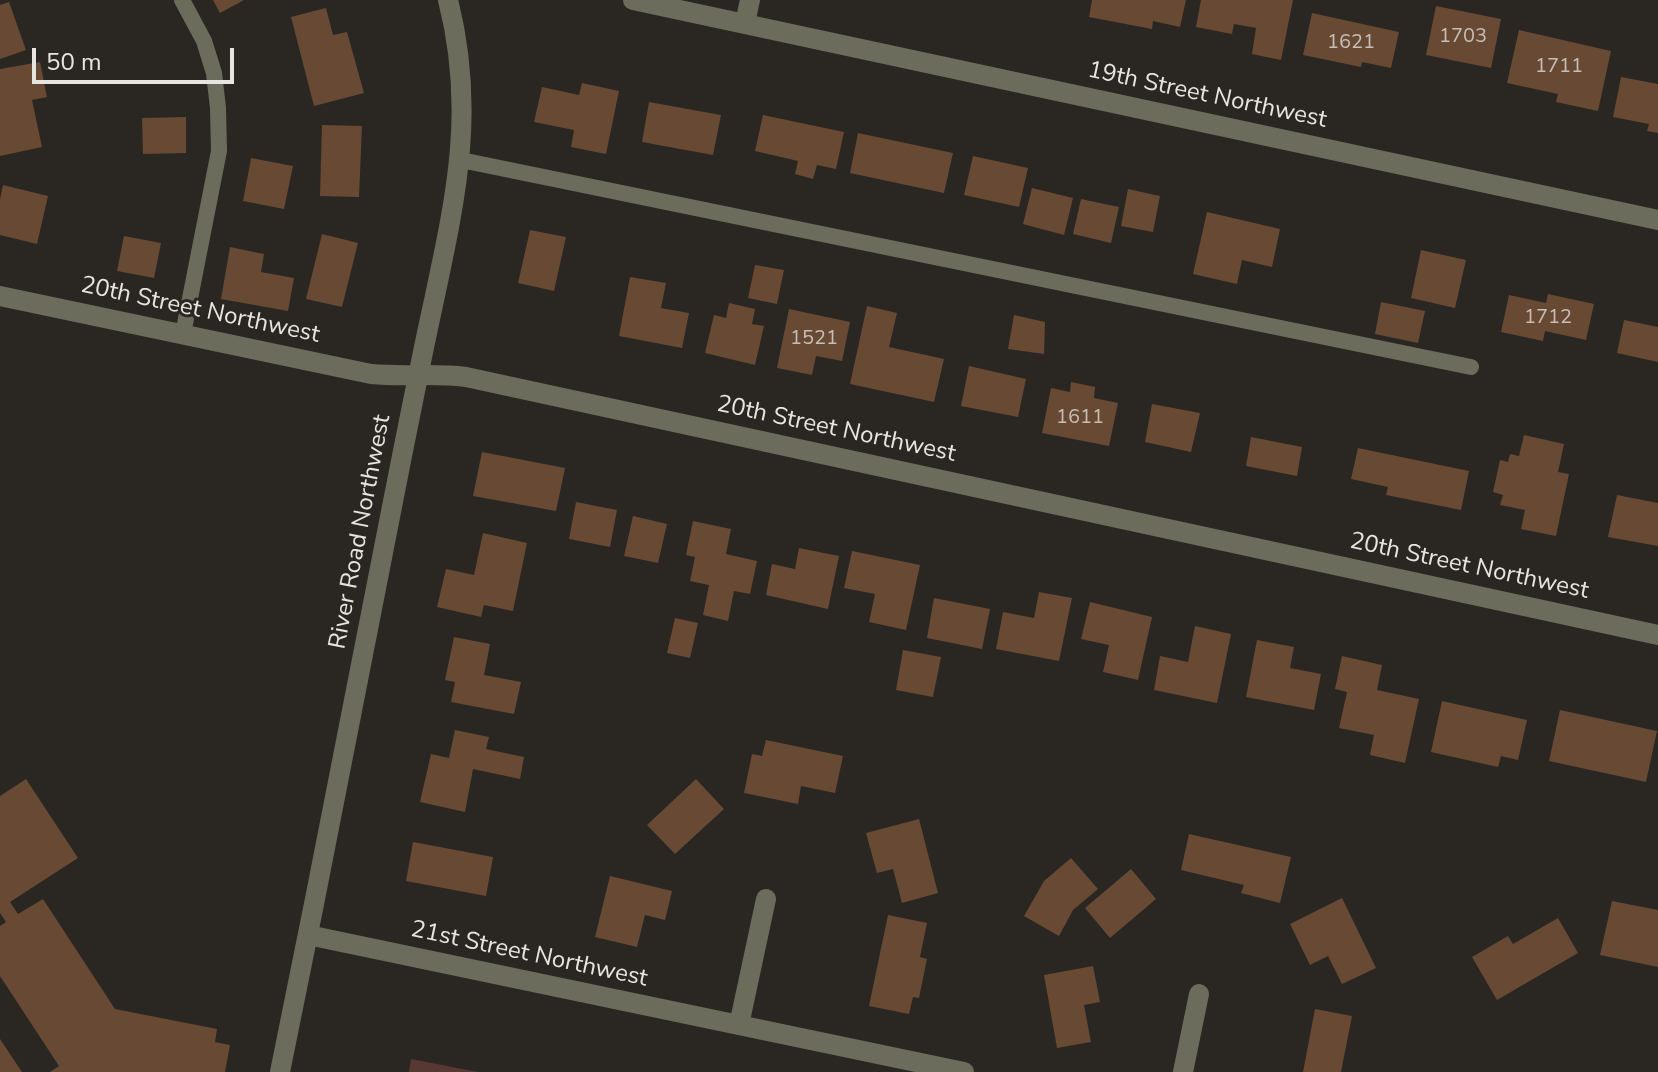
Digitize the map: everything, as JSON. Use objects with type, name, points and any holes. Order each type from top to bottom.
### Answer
[{"type":"street","name":"River Road Northwest","points":[[280,1072],[456,197],[461,160],[462,77],[457,34],[448,0]]},
{"type":"street","name":"19th Street Northwest","points":[[633,0],[1658,220]]},
{"type":"street","points":[[745,23],[750,0]]},
{"type":"street","name":"20th Street Northwest","points":[[0,296],[371,374],[466,377],[1658,635]]},
{"type":"street","points":[[739,1025],[766,899]]},
{"type":"street","name":"21st Street Northwest","points":[[308,935],[964,1072]]},
{"type":"street","points":[[1183,1072],[1199,994]]},
{"type":"lane","points":[[182,0],[204,41],[214,73],[219,151],[183,334]]},
{"type":"lane","points":[[461,160],[1471,367]]},
{"type":"shaded area","points":[[411,1059],[478,1072],[409,1072]]},
{"type":"building","points":[[213,0],[244,0],[220,13]]},
{"type":"building","points":[[1092,0],[1186,0],[1180,27],[1153,21],[1152,29],[1089,17]]},
{"type":"building","points":[[1201,0],[1293,0],[1281,60],[1252,54],[1256,28],[1234,24],[1232,34],[1196,27]]},
{"type":"building","points":[[9,2],[26,50],[0,59],[0,5]]},
{"type":"building","points":[[1436,6],[1501,19],[1491,68],[1426,55]]},
{"type":"building","points":[[326,8],[333,35],[347,32],[364,93],[314,106],[291,17]]},
{"type":"building","points":[[1312,13],[1399,32],[1391,68],[1362,62],[1361,67],[1303,55]]},
{"type":"building","points":[[1519,30],[1611,51],[1598,111],[1556,102],[1558,94],[1507,83]]},
{"type":"building","points":[[40,62],[47,97],[32,100],[42,147],[0,156],[0,69]]},
{"type":"building","points":[[1621,77],[1658,84],[1658,133],[1647,131],[1649,124],[1613,117]]},
{"type":"building","points":[[582,83],[619,91],[606,154],[571,147],[574,130],[534,122],[542,87],[579,95]]},
{"type":"building","points":[[649,102],[721,115],[713,155],[642,142]]},
{"type":"building","points":[[763,115],[844,132],[836,169],[817,165],[813,179],[795,174],[798,161],[755,151]]},
{"type":"building","points":[[186,117],[186,153],[143,154],[142,118]]},
{"type":"building","points":[[322,125],[362,126],[359,197],[320,196]]},
{"type":"building","points":[[858,133],[953,153],[944,193],[850,173]]},
{"type":"building","points":[[973,156],[1028,168],[1019,207],[964,195]]},
{"type":"building","points":[[251,158],[293,166],[284,209],[243,201]]},
{"type":"building","points":[[3,185],[48,196],[37,244],[0,235]]},
{"type":"building","points":[[1032,188],[1073,198],[1064,235],[1023,224]]},
{"type":"building","points":[[1128,189],[1160,196],[1153,232],[1121,226]]},
{"type":"building","points":[[1081,199],[1119,207],[1111,243],[1073,234]]},
{"type":"building","points":[[1207,212],[1280,229],[1272,267],[1242,260],[1237,284],[1193,274]]},
{"type":"building","points":[[530,230],[566,237],[554,291],[518,283]]},
{"type":"building","points":[[322,234],[358,243],[342,307],[306,299]]},
{"type":"building","points":[[124,236],[161,243],[154,278],[117,271]]},
{"type":"building","points":[[230,247],[264,254],[261,272],[294,278],[288,311],[221,299]]},
{"type":"building","points":[[1421,250],[1466,260],[1455,308],[1411,298]]},
{"type":"building","points":[[755,265],[784,270],[777,304],[748,298]]},
{"type":"building","points":[[630,277],[666,283],[661,308],[689,313],[682,348],[619,336]]},
{"type":"building","points":[[1548,294],[1594,304],[1586,340],[1545,331],[1543,341],[1501,332],[1509,295],[1546,303]]},
{"type":"building","points":[[1381,302],[1425,311],[1418,343],[1375,334]]},
{"type":"building","points":[[729,303],[755,309],[752,324],[764,326],[755,365],[705,353],[714,315],[726,318]]},
{"type":"building","points":[[867,306],[897,313],[889,347],[944,359],[934,402],[850,384]]},
{"type":"building","points":[[789,309],[850,322],[842,361],[816,356],[812,375],[777,368]]},
{"type":"building","points":[[1014,315],[1045,322],[1044,354],[1008,349]]},
{"type":"building","points":[[1624,320],[1658,327],[1658,362],[1617,353]]},
{"type":"building","points":[[969,366],[1026,379],[1018,417],[961,406]]},
{"type":"building","points":[[1071,382],[1095,387],[1094,398],[1118,403],[1109,446],[1042,433],[1051,388],[1070,392]]},
{"type":"building","points":[[1152,404],[1200,413],[1191,452],[1145,442]]},
{"type":"building","points":[[1524,435],[1564,444],[1558,472],[1569,474],[1556,536],[1521,529],[1525,510],[1500,505],[1503,495],[1493,492],[1500,460],[1508,462],[1510,454],[1519,456]]},
{"type":"building","points":[[1251,437],[1302,447],[1297,476],[1246,466]]},
{"type":"building","points":[[1358,448],[1469,471],[1461,510],[1386,495],[1388,487],[1351,479]]},
{"type":"building","points":[[482,452],[565,468],[556,511],[473,496]]},
{"type":"building","points":[[1617,495],[1658,503],[1658,546],[1608,537]]},
{"type":"building","points":[[576,502],[617,510],[610,547],[569,539]]},
{"type":"building","points":[[633,516],[667,524],[658,563],[624,556]]},
{"type":"building","points":[[693,521],[731,529],[726,554],[757,561],[750,594],[734,591],[728,621],[703,615],[709,585],[690,581],[695,557],[686,555]]},
{"type":"building","points":[[483,533],[527,543],[513,611],[484,605],[481,617],[437,607],[446,569],[474,575]]},
{"type":"building","points":[[799,548],[839,556],[828,609],[766,595],[772,564],[795,569]]},
{"type":"building","points":[[852,551],[920,565],[906,630],[869,622],[875,594],[844,588]]},
{"type":"building","points":[[1039,592],[1072,598],[1059,661],[996,649],[1003,612],[1034,618]]},
{"type":"building","points":[[934,598],[990,609],[982,649],[927,638]]},
{"type":"building","points":[[1090,602],[1152,617],[1138,680],[1103,672],[1109,645],[1081,639]]},
{"type":"building","points":[[675,618],[698,623],[690,658],[667,653]]},
{"type":"building","points":[[1195,626],[1231,634],[1217,703],[1154,690],[1160,656],[1188,662]]},
{"type":"building","points":[[454,637],[490,644],[484,675],[521,682],[514,714],[451,702],[455,682],[445,680]]},
{"type":"building","points":[[1257,640],[1294,647],[1290,668],[1321,674],[1314,710],[1246,697]]},
{"type":"building","points":[[903,650],[941,657],[933,697],[896,690]]},
{"type":"building","points":[[1342,656],[1382,665],[1377,690],[1419,699],[1405,763],[1370,755],[1374,735],[1339,728],[1347,692],[1335,689]]},
{"type":"building","points":[[1442,701],[1527,720],[1518,760],[1501,756],[1498,767],[1431,752]]},
{"type":"building","points":[[1560,710],[1657,731],[1646,782],[1549,761]]},
{"type":"building","points":[[455,730],[489,737],[486,749],[524,757],[520,779],[473,769],[465,812],[420,802],[431,754],[449,758]]},
{"type":"building","points":[[766,740],[843,756],[835,793],[801,786],[798,804],[744,793],[752,754],[762,756]]},
{"type":"building","points":[[26,779],[78,858],[10,902],[18,914],[43,899],[115,1009],[217,1029],[215,1042],[230,1045],[225,1072],[50,1072],[59,1066],[0,976],[0,926],[6,922],[0,913],[0,796]]},
{"type":"building","points":[[696,779],[724,809],[675,854],[647,825]]},
{"type":"building","points":[[919,819],[938,893],[902,903],[893,869],[877,873],[866,833]]},
{"type":"building","points":[[1189,834],[1291,857],[1280,903],[1241,893],[1244,885],[1181,870]]},
{"type":"building","points":[[413,842],[493,857],[486,896],[406,881]]},
{"type":"building","points":[[1071,858],[1098,889],[1073,910],[1059,936],[1024,916],[1044,881]]},
{"type":"building","points":[[1131,869],[1156,899],[1110,938],[1085,908]]},
{"type":"building","points":[[610,876],[672,891],[665,920],[645,915],[637,947],[595,937]]},
{"type":"building","points":[[1342,898],[1376,968],[1342,984],[1328,956],[1310,965],[1290,924]]},
{"type":"building","points":[[1612,901],[1658,910],[1658,967],[1600,955]]},
{"type":"building","points":[[888,915],[927,923],[920,957],[927,959],[919,998],[913,997],[909,1014],[869,1006]]},
{"type":"building","points":[[1558,918],[1578,953],[1497,1000],[1472,957],[1508,936],[1513,944]]},
{"type":"building","points":[[1093,966],[1100,1002],[1084,1005],[1091,1042],[1057,1048],[1044,975]]},
{"type":"building","points":[[1315,1009],[1352,1016],[1341,1072],[1303,1072]]},
{"type":"building","points":[[0,1039],[22,1072],[0,1072]]}]
